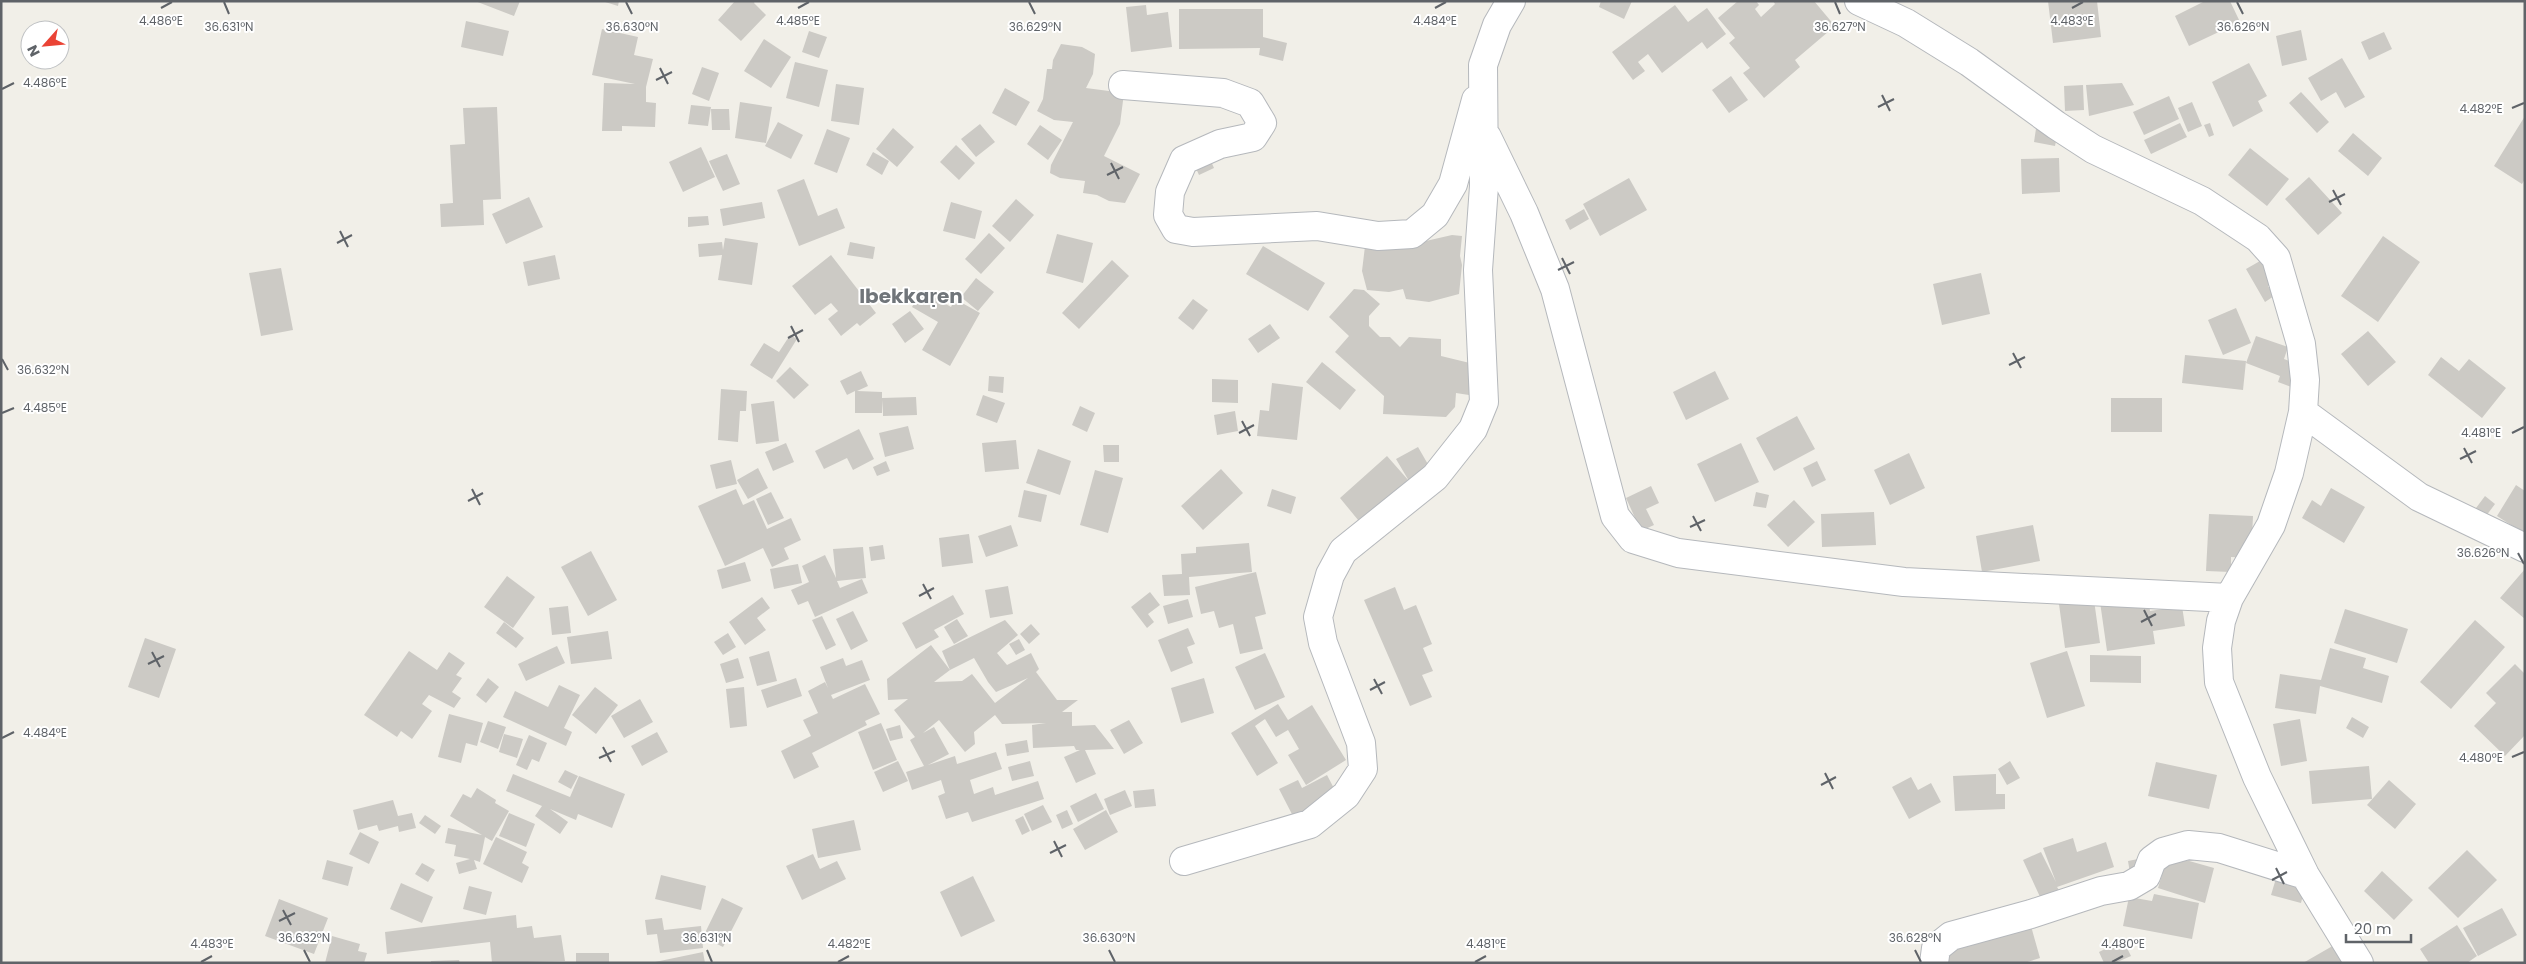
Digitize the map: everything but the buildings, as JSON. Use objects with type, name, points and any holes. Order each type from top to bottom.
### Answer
[{"type":"street","points":[[1184,861],[1310,824],[1346,795],[1363,769],[1361,743],[1323,643],[1318,617],[1330,575],[1342,551],[1435,477],[1473,429],[1484,402],[1478,322],[1478,270],[1484,186],[1483,65],[1497,25],[1511,1]]},
{"type":"street","points":[[1859,1],[1906,23],[1970,62],[2056,126],[2092,149],[2202,201],[2258,238],[2276,258],[2301,344],[2305,380],[2303,412],[2289,473],[2271,525],[2229,598],[2221,621],[2217,648],[2219,682],[2257,777],[2305,875],[2358,963]]},
{"type":"street","points":[[1123,85],[1222,94],[1250,104],[1262,123],[1254,137],[1220,144],[1184,160],[1170,192],[1168,215],[1176,229],[1193,232],[1317,226],[1378,236],[1412,234],[1435,215],[1453,184],[1467,127],[1483,80]]},
{"type":"street","points":[[1484,130],[1524,213],[1555,289],[1615,516],[1633,539],[1678,553],[1904,582],[2229,598]]},
{"type":"street","points":[[2303,412],[2419,497],[2525,548]]},
{"type":"street","points":[[1934,963],[1936,948],[1950,936],[2031,914],[2101,891],[2129,886],[2146,876],[2152,860],[2163,852],[2188,845],[2219,848],[2305,875]]},
{"type":"district","name":"Ibekkaṛen","points":[[911,296]]}]
